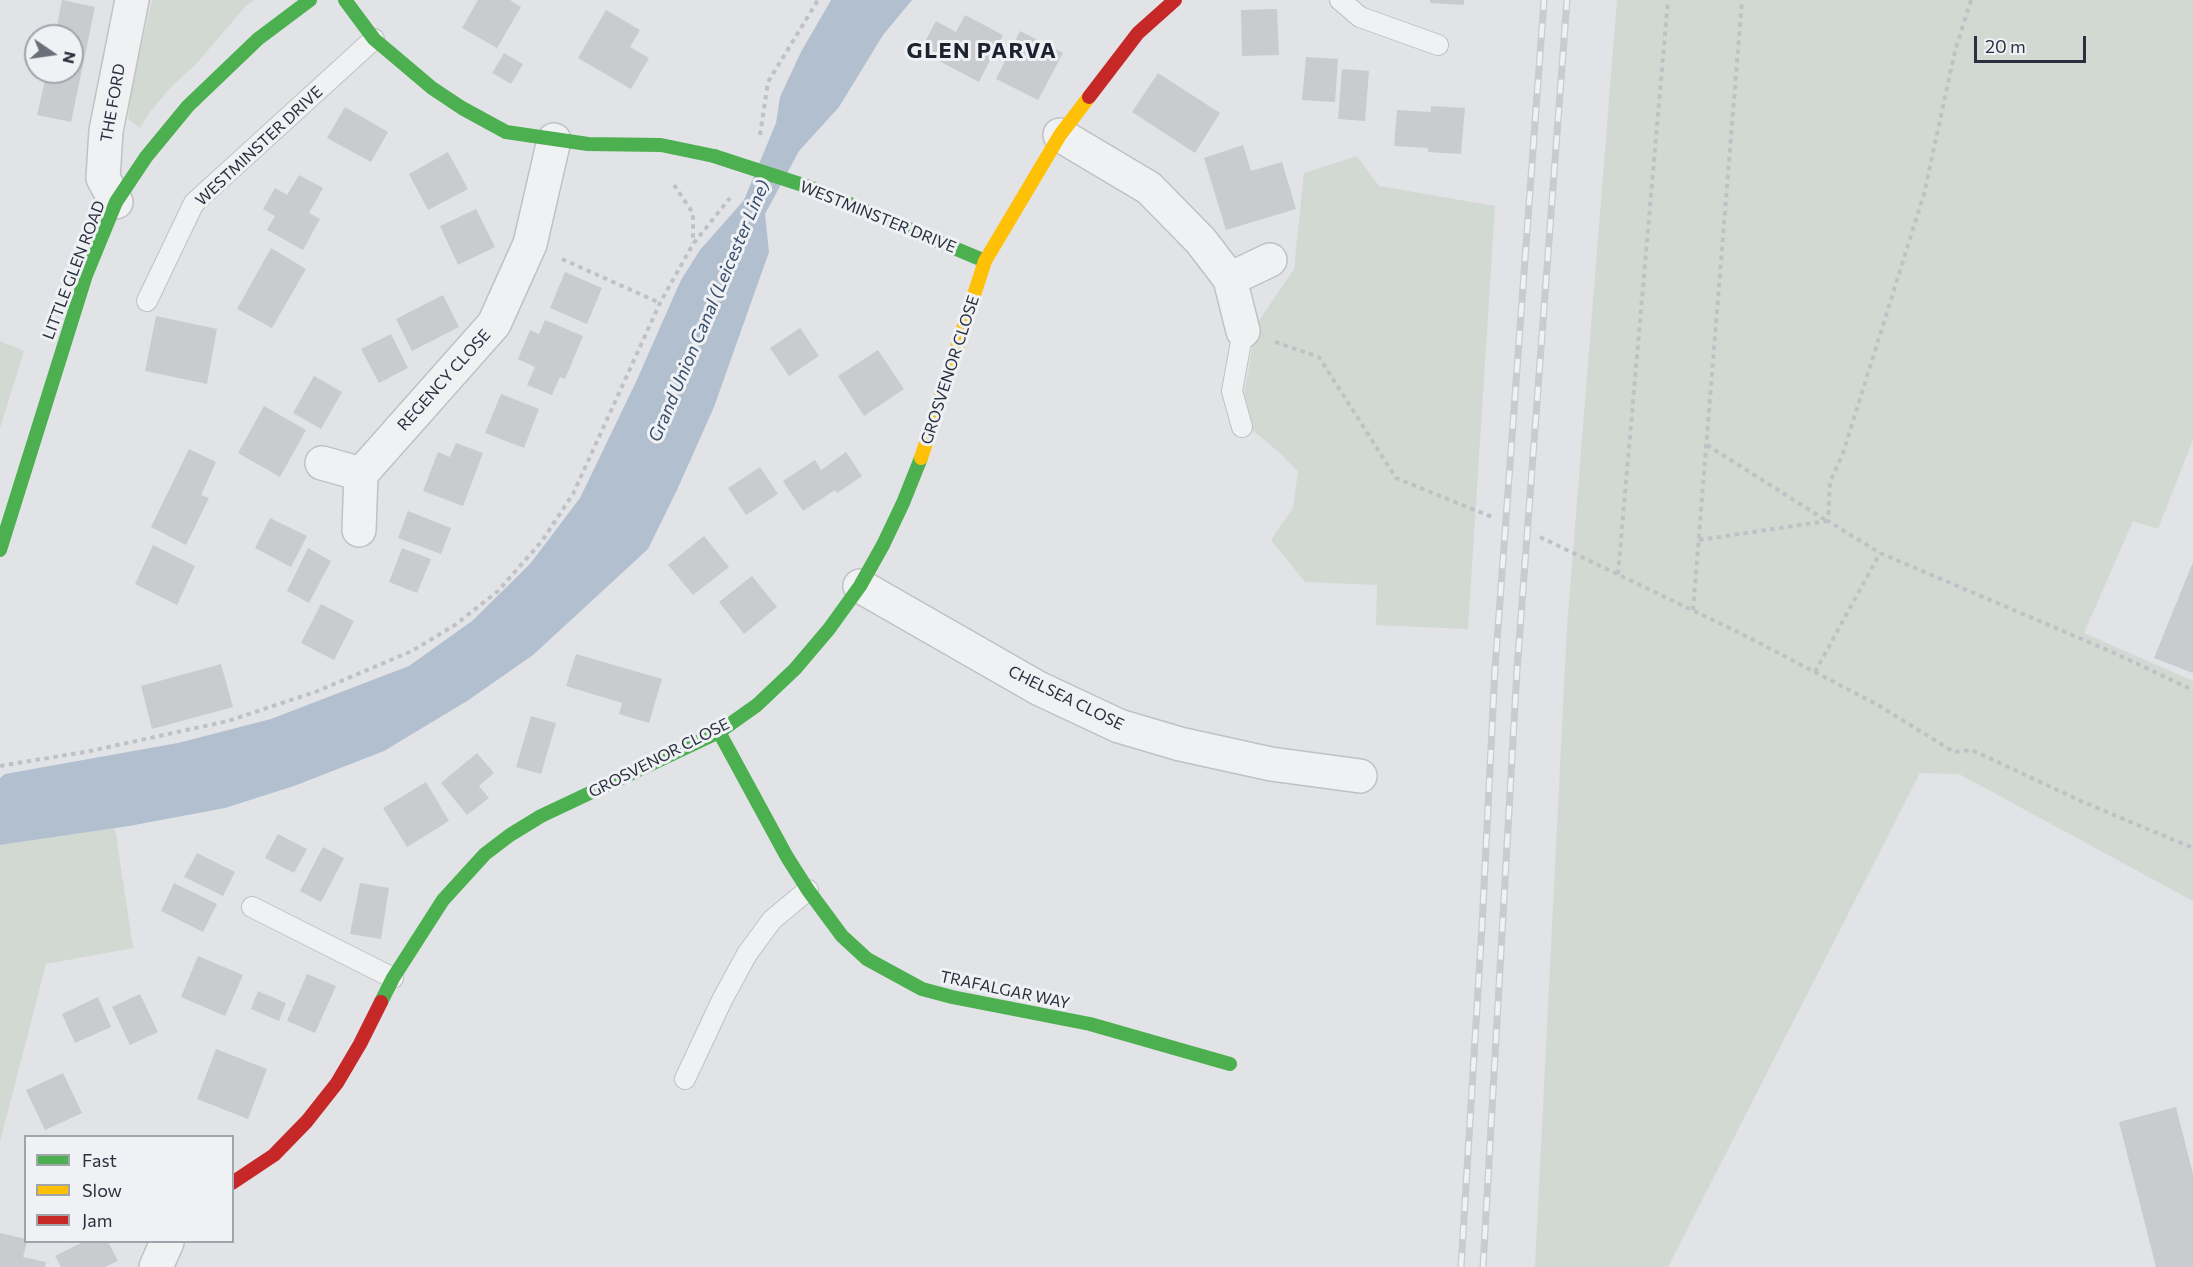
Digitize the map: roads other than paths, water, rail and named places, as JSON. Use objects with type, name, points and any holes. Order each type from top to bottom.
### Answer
[{"type":"street","name":"THE FORD","points":[[116,202],[103,178],[106,131],[132,0]]},
{"type":"street","name":"LITTLE GLEN ROAD","points":[[0,550],[86,274],[116,202],[146,157],[188,106],[258,39],[310,0]]},
{"type":"street","name":"WESTMINSTER DRIVE","points":[[345,0],[374,39],[432,88],[462,108],[506,132],[588,144],[661,145],[714,156],[809,187],[985,261]]},
{"type":"street","name":"GROSVENOR CLOSE","points":[[234,1181],[274,1155],[307,1121],[336,1083],[360,1044],[393,978],[443,900],[485,854],[541,816],[719,732],[757,705],[795,669],[829,629],[860,586],[888,534],[923,452],[985,261],[1060,135],[1138,33],[1175,0]]},
{"type":"street","points":[[1060,135],[1149,188],[1202,241],[1230,279],[1243,331]]},
{"type":"street","name":"REGENCY CLOSE","points":[[361,474],[494,324],[530,244],[554,140]]},
{"type":"street","points":[[1230,279],[1270,260]]},
{"type":"street","points":[[322,463],[361,474],[359,530]]},
{"type":"street","name":"CHELSEA CLOSE","points":[[860,586],[1038,688],[1119,726],[1180,744],[1271,764],[1360,776]]},
{"type":"street","name":"TRAFALGAR WAY","points":[[719,732],[787,857],[808,890],[842,936],[867,959],[922,988],[952,997],[1090,1024],[1230,1064]]},
{"type":"street","points":[[156,1267],[168,1243]]},
{"type":"lane","points":[[1340,0],[1360,16],[1438,45]]},
{"type":"lane","name":"WESTMINSTER DRIVE","points":[[147,301],[194,203],[374,39]]},
{"type":"lane","points":[[1242,426],[1232,391],[1243,331]]},
{"type":"lane","points":[[685,1079],[722,1000],[747,954],[772,920],[808,890]]},
{"type":"lane","points":[[252,907],[393,978]]},
{"type":"water","name":"Grand Union Canal (Leicester Line)","points":[[831,0],[912,0],[883,35],[839,107],[799,151],[765,214],[769,252],[714,407],[648,549],[533,655],[467,701],[384,751],[294,786],[225,808],[129,826],[0,845],[0,778],[5,774],[178,743],[271,719],[409,666],[472,621],[530,564],[580,498],[635,384],[681,280],[700,250],[744,200],[776,123],[780,97],[801,52]]},
{"type":"railway","points":[[1461,1267],[1495,669],[1544,0]]},
{"type":"railway","points":[[1483,1267],[1517,670],[1567,0]]},
{"type":"district","name":"GLEN PARVA","points":[[982,51]]}]
